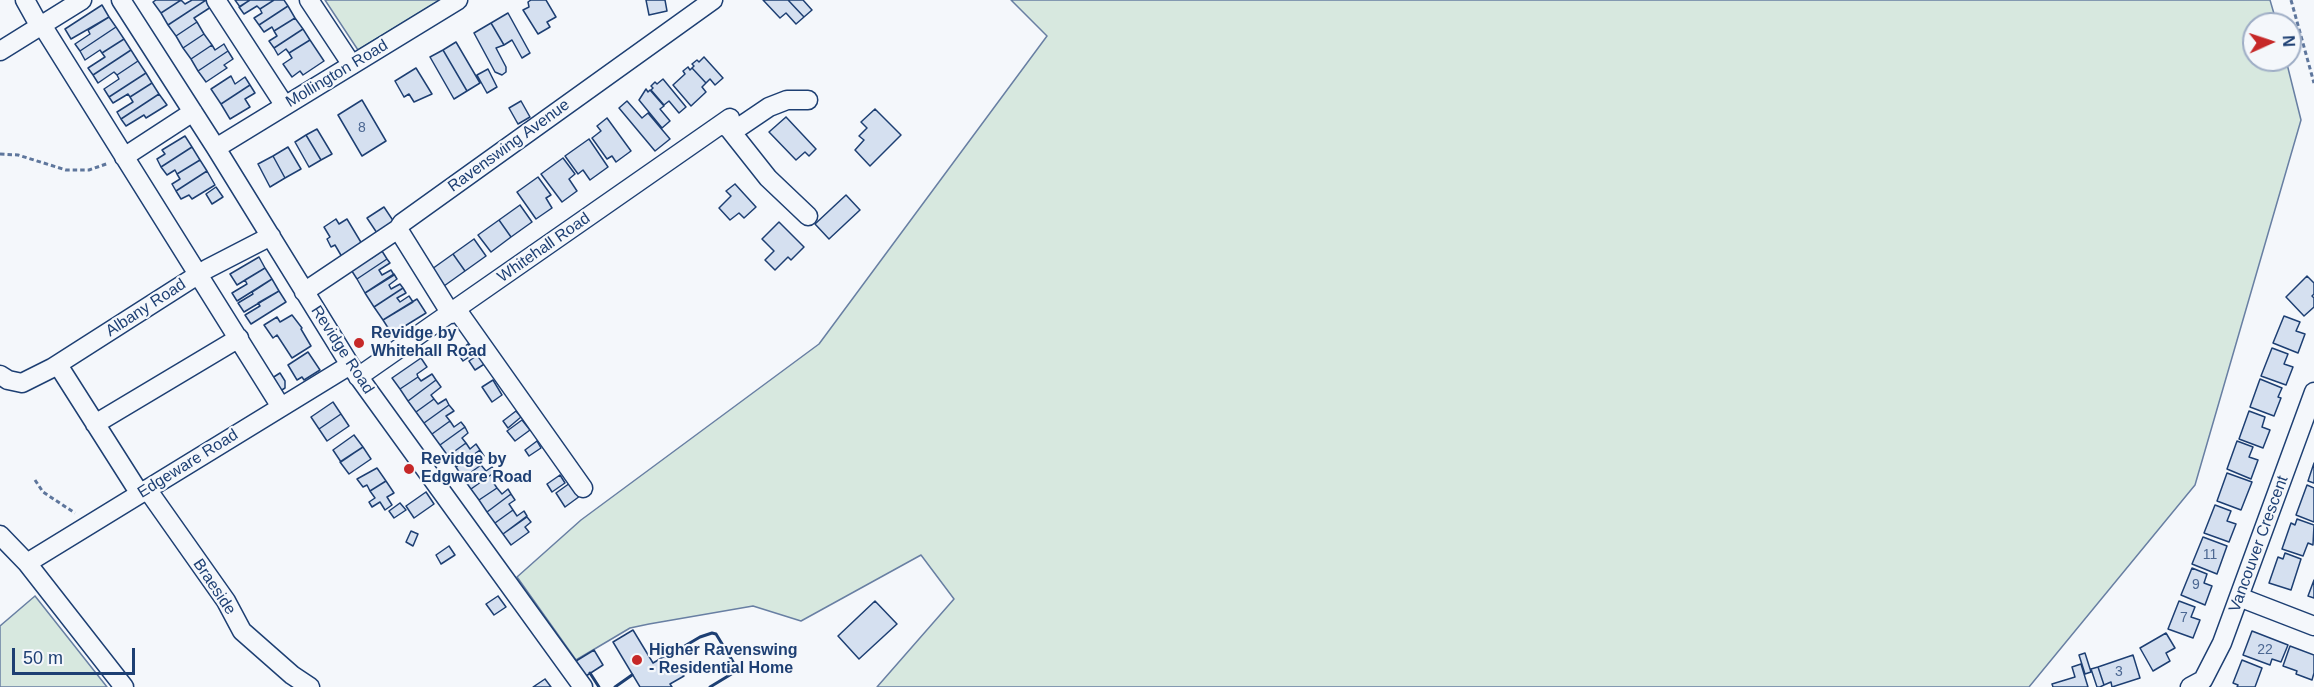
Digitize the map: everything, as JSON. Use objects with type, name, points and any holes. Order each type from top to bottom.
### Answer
[{"type":"street","points":[[25,0],[281,407]]},
{"type":"street","points":[[0,51],[82,0]]},
{"type":"street","name":"Revidge Road","points":[[121,0],[354,371],[583,687]]},
{"type":"street","points":[[216,0],[285,106]]},
{"type":"street","points":[[309,0],[352,65]]},
{"type":"street","name":"Mollington Road","points":[[216,148],[352,65],[435,6],[458,0]]},
{"type":"street","name":"Ravenswing Avenue","points":[[304,292],[398,229],[402,223],[713,0]]},
{"type":"street","name":"Whitehall Road","points":[[354,371],[454,312],[727,124],[739,129],[769,107],[787,100],[808,100]]},
{"type":"street","points":[[124,157],[193,112]]},
{"type":"street","points":[[727,124],[768,178],[808,216]]},
{"type":"street","points":[[398,229],[454,312],[582,488]]},
{"type":"street","name":"Albany Road","points":[[0,375],[8,380],[22,383],[57,365],[199,274],[271,236]]},
{"type":"street","points":[[96,424],[239,338]]},
{"type":"street","name":"Braeside","points":[[57,365],[143,491],[226,601],[242,631],[292,675],[310,687]]},
{"type":"street","name":"Edgeware Road","points":[[27,563],[281,407],[354,371]]},
{"type":"street","name":"Vancouver Crescent","points":[[2190,687],[2203,680],[2222,643],[2314,392]]},
{"type":"street","points":[[0,535],[27,563],[124,687]]},
{"type":"street","points":[[2240,597],[2314,626]]},
{"type":"path","points":[[2291,0],[2314,83]]},
{"type":"path","points":[[0,154],[18,154],[56,168],[80,171],[99,167],[124,157]]},
{"type":"path","points":[[35,480],[43,492],[70,508],[88,525]]},
{"type":"shaded area","points":[[325,0],[440,0],[358,50]]},
{"type":"shaded area","points":[[1011,0],[2270,0],[2274,12],[2242,12],[2242,72],[2289,72],[2301,120],[2195,485],[2029,687],[877,687],[954,599],[921,555],[801,621],[753,606],[649,624],[630,628],[576,660],[517,577],[581,520],[819,344],[1047,36]]},
{"type":"shaded area","points":[[35,596],[107,687],[0,687],[0,626]]},
{"type":"building","points":[[181,0],[161,13],[153,2]]},
{"type":"building","points":[[181,0],[185,4],[192,0],[206,0],[168,25],[161,13]]},
{"type":"building","points":[[206,0],[211,7],[194,18],[197,22],[176,36],[168,25]]},
{"type":"building","points":[[235,0],[250,0],[240,7]]},
{"type":"building","points":[[250,0],[274,0],[260,9],[257,6],[244,14],[239,7]]},
{"type":"building","points":[[274,0],[284,0],[288,6],[259,25],[254,18],[262,13],[260,9]]},
{"type":"building","points":[[546,0],[556,17],[547,22],[550,27],[538,34],[523,10],[529,7],[528,2]]},
{"type":"building","points":[[646,0],[665,0],[667,11],[649,15]]},
{"type":"building","points":[[763,0],[788,0],[804,17],[796,24],[786,13],[780,18]]},
{"type":"building","points":[[788,0],[803,0],[812,10],[804,17]]},
{"type":"building","points":[[102,5],[109,17],[71,39],[65,29]]},
{"type":"building","points":[[288,6],[295,18],[274,31],[272,27],[264,32],[259,25]]},
{"type":"building","points":[[508,13],[530,53],[522,58],[512,40],[504,45],[491,23]]},
{"type":"building","points":[[109,17],[116,27],[80,51],[75,44],[90,34],[88,30]]},
{"type":"building","points":[[295,18],[303,29],[274,48],[269,41],[277,36],[274,31]]},
{"type":"building","points":[[197,22],[204,34],[183,48],[176,36]]},
{"type":"building","points":[[491,23],[504,45],[496,48],[506,67],[506,72],[502,75],[495,72],[474,33]]},
{"type":"building","points":[[116,27],[124,39],[102,53],[100,50],[85,60],[80,51]]},
{"type":"building","points":[[303,29],[310,40],[289,53],[286,49],[278,55],[274,48]]},
{"type":"building","points":[[204,34],[212,45],[191,59],[183,48]]},
{"type":"building","points":[[124,39],[131,50],[93,75],[88,68],[105,57],[102,53]]},
{"type":"building","points":[[310,40],[324,61],[303,75],[300,71],[292,77],[283,64],[292,58],[289,53]]},
{"type":"building","points":[[456,42],[480,83],[467,91],[443,50]]},
{"type":"building","points":[[224,44],[228,51],[198,71],[191,59],[212,45],[215,50]]},
{"type":"building","points":[[131,50],[138,61],[117,75],[114,72],[98,83],[93,75]]},
{"type":"building","points":[[443,50],[467,91],[454,99],[430,57]]},
{"type":"building","points":[[228,51],[233,59],[224,65],[227,68],[206,82],[198,71]]},
{"type":"building","points":[[704,57],[723,78],[715,85],[710,79],[706,83],[692,68],[694,66],[692,64]]},
{"type":"building","points":[[138,61],[146,73],[109,97],[104,89],[119,79],[117,75]]},
{"type":"building","points":[[688,67],[690,70],[692,68],[706,83],[702,87],[706,92],[691,106],[673,85],[685,74],[683,71]]},
{"type":"building","points":[[416,68],[432,94],[414,102],[409,94],[404,97],[395,81]]},
{"type":"building","points":[[488,69],[497,87],[487,93],[477,75]]},
{"type":"building","points":[[146,73],[152,83],[130,97],[128,94],[113,103],[109,97]]},
{"type":"building","points":[[231,76],[235,84],[245,77],[250,85],[221,104],[211,89]]},
{"type":"building","points":[[663,79],[686,107],[679,113],[669,101],[664,105],[651,90],[655,82],[657,84]]},
{"type":"building","points":[[152,83],[159,94],[121,119],[117,112],[133,102],[130,97]]},
{"type":"building","points":[[250,85],[255,93],[245,99],[250,107],[230,119],[221,104]]},
{"type":"building","points":[[646,89],[648,92],[650,90],[664,106],[660,109],[670,121],[662,128],[639,100]]},
{"type":"building","points":[[159,94],[167,105],[146,118],[144,115],[126,126],[121,119]]},
{"type":"building","points":[[362,100],[386,141],[362,156],[338,115]]},
{"type":"building","points":[[521,101],[530,117],[518,124],[509,108]]},
{"type":"building","points":[[627,101],[642,118],[648,113],[670,139],[655,151],[619,108]]},
{"type":"building","points":[[875,109],[901,135],[870,166],[855,150],[864,140],[859,136],[867,128],[861,122]]},
{"type":"building","points":[[786,117],[816,149],[809,156],[805,152],[796,160],[769,132]]},
{"type":"building","points":[[607,118],[631,151],[616,162],[612,156],[607,159],[592,138],[601,131],[597,126]]},
{"type":"building","points":[[317,129],[332,154],[321,160],[306,135]]},
{"type":"building","points":[[306,135],[321,160],[309,167],[295,142]]},
{"type":"building","points":[[185,136],[192,147],[161,167],[157,159],[165,154],[162,150]]},
{"type":"building","points":[[589,139],[608,167],[590,180],[583,170],[578,174],[565,156]]},
{"type":"building","points":[[192,147],[200,160],[177,174],[175,170],[167,175],[161,167]]},
{"type":"building","points":[[288,147],[301,169],[285,178],[273,156]]},
{"type":"building","points":[[273,156],[285,178],[270,187],[258,164]]},
{"type":"building","points":[[563,158],[575,174],[569,179],[577,191],[562,202],[541,174]]},
{"type":"building","points":[[200,160],[207,171],[176,191],[172,184],[180,179],[177,174]]},
{"type":"building","points":[[207,171],[215,185],[192,199],[189,195],[181,199],[176,191]]},
{"type":"building","points":[[538,177],[551,195],[546,198],[552,208],[536,219],[517,192]]},
{"type":"building","points":[[735,184],[756,207],[744,218],[739,213],[730,220],[719,208],[731,196],[726,191]]},
{"type":"building","points":[[216,187],[223,197],[212,204],[206,194]]},
{"type":"building","points":[[846,195],[860,210],[829,239],[815,224]]},
{"type":"building","points":[[520,205],[532,222],[511,237],[499,220]]},
{"type":"building","points":[[384,207],[396,225],[379,236],[367,218]]},
{"type":"building","points":[[336,219],[339,224],[347,219],[362,244],[342,257],[335,245],[331,247],[327,239],[330,237],[324,227]]},
{"type":"building","points":[[499,220],[511,237],[491,252],[478,235]]},
{"type":"building","points":[[779,222],[804,247],[791,260],[788,257],[775,270],[765,260],[774,251],[762,239]]},
{"type":"building","points":[[474,239],[486,256],[465,271],[453,254]]},
{"type":"building","points":[[382,251],[387,259],[357,279],[348,265],[368,252],[372,258]]},
{"type":"building","points":[[453,254],[465,271],[444,286],[432,269]]},
{"type":"building","points":[[259,257],[265,268],[237,285],[230,274]]},
{"type":"building","points":[[387,259],[390,263],[379,270],[382,275],[391,270],[394,275],[365,293],[357,279]]},
{"type":"building","points":[[265,268],[272,279],[237,301],[232,293],[247,284],[245,280]]},
{"type":"building","points":[[394,274],[397,279],[389,285],[391,289],[400,284],[403,288],[374,307],[365,293]]},
{"type":"building","points":[[2307,276],[2314,283],[2312,296],[2314,307],[2304,316],[2286,297]]},
{"type":"building","points":[[272,279],[279,291],[244,312],[238,303]]},
{"type":"building","points":[[403,288],[406,293],[397,298],[400,302],[409,296],[413,302],[383,320],[374,307]]},
{"type":"building","points":[[279,291],[286,302],[251,324],[245,315],[260,306],[258,303]]},
{"type":"building","points":[[417,299],[426,313],[392,334],[383,320]]},
{"type":"building","points":[[292,315],[311,346],[292,358],[277,335],[273,338],[264,325],[277,317],[280,322]]},
{"type":"building","points":[[2284,316],[2300,322],[2296,331],[2305,334],[2298,353],[2273,343]]},
{"type":"building","points":[[468,344],[475,353],[463,361],[457,352]]},
{"type":"building","points":[[2272,348],[2288,354],[2284,364],[2293,367],[2286,385],[2261,376]]},
{"type":"building","points":[[308,352],[320,370],[304,380],[302,377],[297,380],[288,365]]},
{"type":"building","points":[[479,354],[486,363],[475,370],[469,361]]},
{"type":"building","points":[[421,358],[427,367],[417,374],[418,377],[400,389],[392,378]]},
{"type":"building","points":[[280,373],[285,381],[285,388],[277,393],[269,380]]},
{"type":"building","points":[[432,374],[436,380],[408,401],[400,389],[418,377],[421,381]]},
{"type":"building","points":[[2260,379],[2282,388],[2274,416],[2250,407]]},
{"type":"building","points":[[436,380],[441,387],[431,395],[434,399],[416,412],[408,401]]},
{"type":"building","points":[[493,380],[502,395],[492,402],[482,387]]},
{"type":"building","points":[[434,399],[438,404],[446,399],[449,405],[424,423],[416,412]]},
{"type":"building","points":[[333,402],[341,414],[319,429],[311,417]]},
{"type":"building","points":[[449,405],[454,411],[446,416],[450,421],[432,434],[424,423]]},
{"type":"building","points":[[516,411],[521,417],[508,428],[503,421]]},
{"type":"building","points":[[2249,411],[2265,417],[2262,427],[2270,430],[2263,448],[2239,439]]},
{"type":"building","points":[[341,414],[349,426],[327,441],[319,429]]},
{"type":"building","points":[[522,420],[530,430],[515,441],[507,431]]},
{"type":"building","points":[[450,421],[454,427],[461,422],[465,427],[440,445],[432,434]]},
{"type":"building","points":[[465,427],[468,433],[462,438],[466,443],[448,456],[440,445]]},
{"type":"building","points":[[354,435],[363,447],[341,462],[333,450]]},
{"type":"building","points":[[537,441],[541,448],[529,456],[525,450]]},
{"type":"building","points":[[2237,441],[2253,447],[2249,457],[2258,460],[2251,479],[2227,469]]},
{"type":"building","points":[[466,443],[470,449],[476,444],[480,450],[456,467],[448,456]]},
{"type":"building","points":[[363,447],[371,459],[349,474],[340,462]]},
{"type":"building","points":[[480,450],[484,456],[478,460],[481,465],[463,478],[456,467]]},
{"type":"building","points":[[2314,463],[2314,483],[2308,481]]},
{"type":"building","points":[[481,465],[486,471],[492,467],[495,472],[471,489],[463,478]]},
{"type":"building","points":[[377,468],[386,481],[370,491],[367,485],[363,487],[357,479]]},
{"type":"building","points":[[495,472],[499,478],[493,482],[497,488],[479,500],[471,489]]},
{"type":"building","points":[[2227,473],[2252,482],[2241,510],[2217,501]]},
{"type":"building","points":[[560,475],[565,483],[552,492],[547,484]]},
{"type":"building","points":[[386,481],[394,493],[387,497],[392,505],[385,510],[380,502],[372,507],[369,502],[375,498],[370,491]]},
{"type":"building","points":[[570,483],[580,496],[565,507],[556,493]]},
{"type":"building","points":[[2307,485],[2314,488],[2314,522],[2296,515]]},
{"type":"building","points":[[497,488],[502,494],[508,489],[511,494],[487,512],[479,500]]},
{"type":"building","points":[[426,492],[434,504],[414,518],[406,506]]},
{"type":"building","points":[[511,494],[515,500],[509,504],[513,510],[495,523],[487,512]]},
{"type":"building","points":[[400,503],[406,510],[394,518],[389,511]]},
{"type":"building","points":[[2215,505],[2231,511],[2227,521],[2236,524],[2229,542],[2204,533]]},
{"type":"building","points":[[513,510],[517,516],[524,511],[527,516],[503,534],[495,523]]},
{"type":"building","points":[[527,517],[531,522],[525,527],[529,532],[511,545],[503,534]]},
{"type":"building","points":[[2297,519],[2314,525],[2313,545],[2308,543],[2303,556],[2282,549],[2291,523],[2295,525]]},
{"type":"building","points":[[411,531],[418,534],[413,546],[406,542]]},
{"type":"building","points":[[2203,537],[2227,546],[2217,574],[2192,564]]},
{"type":"building","points":[[449,546],[455,555],[441,564],[436,555]]},
{"type":"building","points":[[2285,553],[2301,559],[2291,590],[2269,583],[2278,557],[2283,559]]},
{"type":"building","points":[[2192,568],[2207,574],[2204,583],[2212,586],[2205,605],[2181,595]]},
{"type":"building","points":[[2314,580],[2314,598],[2308,596]]},
{"type":"building","points":[[498,596],[506,607],[494,615],[486,604]]},
{"type":"building","points":[[875,601],[897,624],[859,659],[838,636]]},
{"type":"building","points":[[2179,601],[2195,607],[2191,617],[2200,620],[2193,638],[2168,629]]},
{"type":"building","name":"Higher Ravenswing - Residential Home","points":[[633,630],[653,663],[665,656],[671,666],[675,663],[684,676],[670,684],[672,687],[640,687],[613,642]]},
{"type":"building","points":[[2252,631],[2288,645],[2281,662],[2272,659],[2270,665],[2243,655]]},
{"type":"building","points":[[2166,633],[2175,648],[2166,653],[2170,661],[2153,671],[2140,648]]},
{"type":"building","points":[[2290,646],[2314,655],[2312,680],[2283,666]]},
{"type":"building","points":[[594,650],[603,665],[586,676],[576,661]]},
{"type":"building","points":[[2085,653],[2091,672],[2085,674],[2079,655]]},
{"type":"building","points":[[2133,655],[2140,678],[2112,687],[2111,682],[2104,685],[2098,667]]},
{"type":"building","points":[[2242,660],[2262,668],[2255,687],[2237,687],[2238,685],[2233,683]]},
{"type":"building","points":[[2081,664],[2088,687],[2053,687],[2052,684],[2075,677],[2072,667]]},
{"type":"building","points":[[2098,667],[2104,685],[2100,687],[2097,687],[2091,669]]},
{"type":"building","points":[[545,679],[551,687],[533,687]]},
{"type":"wall","points":[[666,657],[700,637],[716,634],[738,670],[710,687]]},
{"type":"wall","points":[[590,673],[599,687]]},
{"type":"wall","points":[[615,687],[632,675]]},
{"type":"place","name":"Revidge by Whitehall Road","points":[[359,343]]},
{"type":"place","name":"Revidge by Edgware Road","points":[[409,469]]},
{"type":"place","name":"Higher Ravenswing - Residential Home","points":[[637,660]]}]
